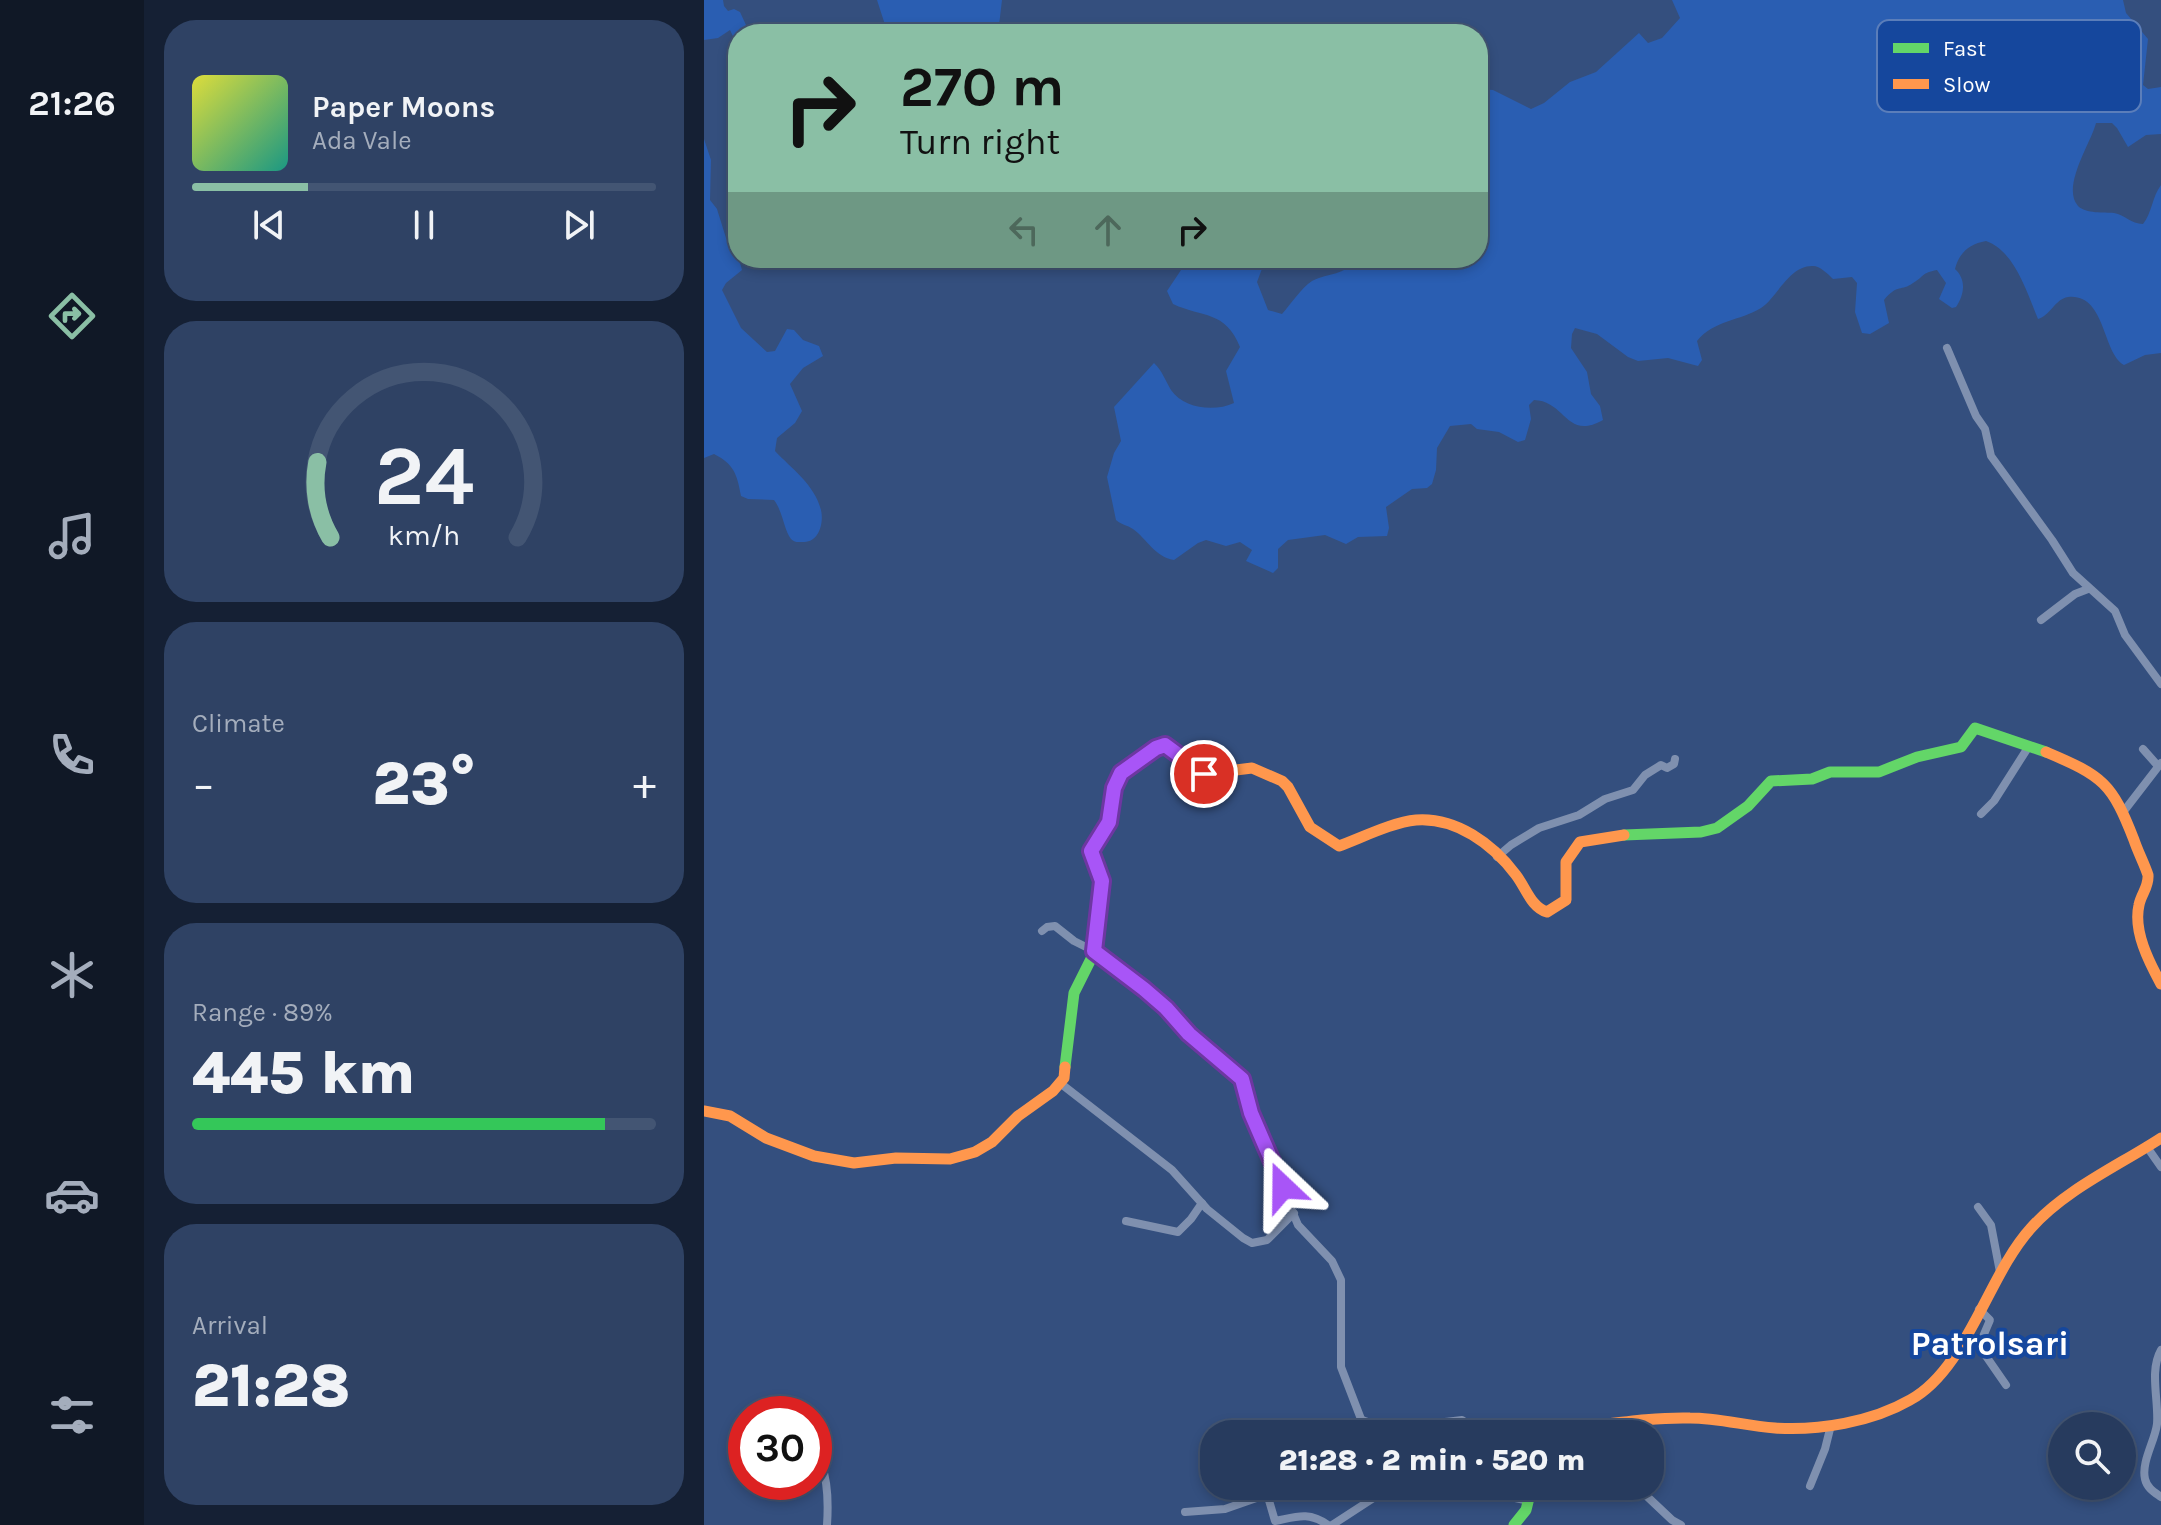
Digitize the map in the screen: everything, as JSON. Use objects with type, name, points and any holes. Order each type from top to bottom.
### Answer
[{"type":"street","points":[[1947,348],[1976,416],[1985,429],[1991,456],[2073,573],[2115,611],[2125,635],[2161,684]]},
{"type":"street","points":[[2041,620],[2075,594],[2088,589]]},
{"type":"street","points":[[704,1111],[730,1116],[766,1138],[814,1156],[854,1163],[896,1158],[950,1159],[984,1147],[1060,1083],[1066,1073],[1074,993],[1094,951],[1102,881],[1091,858],[1093,846],[1109,822],[1114,788],[1121,773],[1163,745],[1204,774],[1250,768],[1282,781],[1287,784],[1310,827],[1337,846],[1345,846],[1413,820],[1428,818],[1477,835],[1515,873],[1538,909],[1547,912],[1566,900],[1566,862],[1580,842],[1610,836],[1701,832],[1717,828],[1737,815],[1768,782],[1812,779],[1830,772],[1879,772],[1917,757],[1961,747],[1975,728],[1995,732],[2099,779],[2106,784],[2124,811],[2148,873],[2148,888],[2140,900],[2138,916],[2157,977]]},
{"type":"street","points":[[1981,814],[1994,801],[2029,746]]},
{"type":"street","points":[[2124,811],[2159,764],[2143,749]]},
{"type":"street","points":[[1497,857],[1539,828],[1579,815],[1605,799],[1633,790],[1645,775],[1661,765],[1667,768],[1674,764],[1675,759]]},
{"type":"street","points":[[1042,931],[1055,926],[1094,951],[1153,996],[1189,1034],[1242,1079],[1251,1113],[1298,1225],[1332,1261],[1341,1280],[1341,1367],[1362,1420]]},
{"type":"street","points":[[1060,1083],[1167,1165],[1202,1203],[1252,1243],[1267,1240],[1294,1213]]},
{"type":"street","points":[[1664,1425],[1712,1419],[1776,1428],[1831,1425],[1881,1411],[1921,1393],[1940,1375],[2021,1240],[2043,1217],[2161,1138]]},
{"type":"street","points":[[2147,1147],[2161,1167]]},
{"type":"street","points":[[1126,1221],[1178,1232],[1202,1203]]},
{"type":"street","points":[[1978,1207],[1991,1225],[2000,1272]]},
{"type":"street","points":[[1979,1309],[1990,1320],[1979,1341],[1980,1350],[2006,1385]]},
{"type":"street","points":[[2161,1350],[2155,1364],[2156,1433],[2145,1472],[2150,1489],[2161,1497]]},
{"type":"street","points":[[1810,1486],[1831,1425]]},
{"type":"street","points":[[1185,1512],[1225,1509],[1265,1495],[1275,1521],[1298,1515],[1312,1516],[1330,1525],[1370,1500]]},
{"type":"street","points":[[827,1525],[828,1500]]},
{"type":"street","points":[[1514,1525],[1529,1501],[1524,1500]]},
{"type":"street","points":[[1651,1500],[1681,1525]]},
{"type":"shaded area","points":[[704,0],[723,0],[728,11],[734,9],[740,12],[746,24],[728,24],[728,31],[718,38],[704,40]]},
{"type":"shaded area","points":[[877,0],[1002,0],[999,24],[885,24]]},
{"type":"shaded area","points":[[1672,0],[2123,0],[2126,13],[2132,20],[1877,20],[1877,112],[2141,112],[2141,31],[2148,39],[2143,85],[2148,89],[2161,87],[2161,134],[2146,135],[2128,147],[2112,123],[2096,123],[2073,188],[2078,206],[2095,212],[2114,213],[2143,224],[2161,185],[2161,353],[2145,355],[2124,365],[2111,349],[2097,314],[2090,304],[2080,298],[2063,298],[2038,319],[2012,263],[1996,246],[1986,241],[1966,250],[1957,263],[1955,269],[1963,288],[1956,307],[1952,308],[1939,299],[1946,283],[1937,270],[1932,271],[1884,300],[1889,323],[1870,334],[1862,333],[1855,312],[1857,283],[1852,277],[1833,279],[1818,267],[1805,267],[1790,276],[1761,308],[1704,334],[1697,341],[1702,360],[1698,366],[1668,358],[1638,361],[1597,334],[1575,328],[1571,348],[1587,372],[1591,394],[1600,406],[1603,420],[1581,426],[1553,406],[1534,400],[1529,405],[1531,419],[1525,440],[1518,442],[1499,432],[1477,429],[1471,424],[1450,426],[1437,448],[1432,484],[1427,488],[1412,489],[1386,507],[1387,536],[1358,537],[1346,544],[1325,535],[1288,540],[1278,549],[1278,568],[1273,573],[1246,561],[1252,550],[1240,542],[1226,546],[1206,540],[1174,560],[1167,558],[1156,552],[1133,529],[1116,520],[1107,477],[1121,441],[1114,407],[1154,363],[1171,390],[1192,405],[1209,408],[1234,403],[1226,371],[1240,347],[1234,335],[1220,321],[1173,304],[1167,291],[1182,268],[1262,268],[1257,282],[1268,310],[1282,314],[1312,281],[1346,268],[1488,268],[1488,90],[1531,109],[1544,103],[1570,82],[1596,72],[1639,33],[1648,43],[1662,38],[1680,18]]},
{"type":"shaded area","points":[[704,139],[711,160],[710,200],[717,209],[728,241],[728,268],[742,270],[722,290],[741,328],[767,352],[775,351],[787,329],[794,330],[803,340],[819,346],[823,356],[803,368],[790,384],[802,411],[795,423],[777,438],[775,451],[802,478],[818,501],[822,515],[817,536],[808,541],[791,539],[774,500],[741,496],[730,466],[714,454],[704,458]]},
{"type":"traffic: fast","points":[[1624,835],[1701,832],[1717,828],[1748,806],[1771,781],[1812,779],[1830,772],[1879,772],[1917,757],[1961,747],[1975,728],[2046,752]]},
{"type":"traffic: fast","points":[[1065,1067],[1074,993],[1094,953],[1102,881],[1091,858],[1093,846],[1109,822],[1114,788],[1121,773],[1165,745],[1185,760]]},
{"type":"traffic: fast","points":[[1514,1525],[1526,1510],[1528,1500]]},
{"type":"traffic: slow","points":[[2046,752],[2093,775],[2112,793],[2119,806],[2148,875],[2139,905],[2138,925],[2147,956],[2161,984]]},
{"type":"traffic: slow","points":[[1185,760],[1204,774],[1252,768],[1282,781],[1310,827],[1339,846],[1407,821],[1431,820],[1459,828],[1496,853],[1516,875],[1533,902],[1547,912],[1566,900],[1566,862],[1580,842],[1624,835]]},
{"type":"traffic: slow","points":[[704,1111],[730,1116],[766,1138],[814,1156],[854,1163],[896,1158],[950,1159],[975,1152],[992,1142],[1018,1116],[1053,1091],[1064,1078],[1065,1067]]},
{"type":"traffic: slow","points":[[1642,1420],[1711,1419],[1775,1428],[1809,1428],[1862,1419],[1910,1400],[1930,1386],[1947,1367],[2002,1270],[2031,1228],[2060,1201],[2161,1138]]},
{"type":"district","name":"Patrolsari","points":[[1990,1344]]},
{"type":"route","points":[[1204,774],[1165,745],[1121,773],[1114,788],[1109,822],[1091,851],[1091,858],[1102,881],[1094,951],[1166,1008],[1206,1050],[1242,1079],[1251,1113],[1283,1187]]}]
